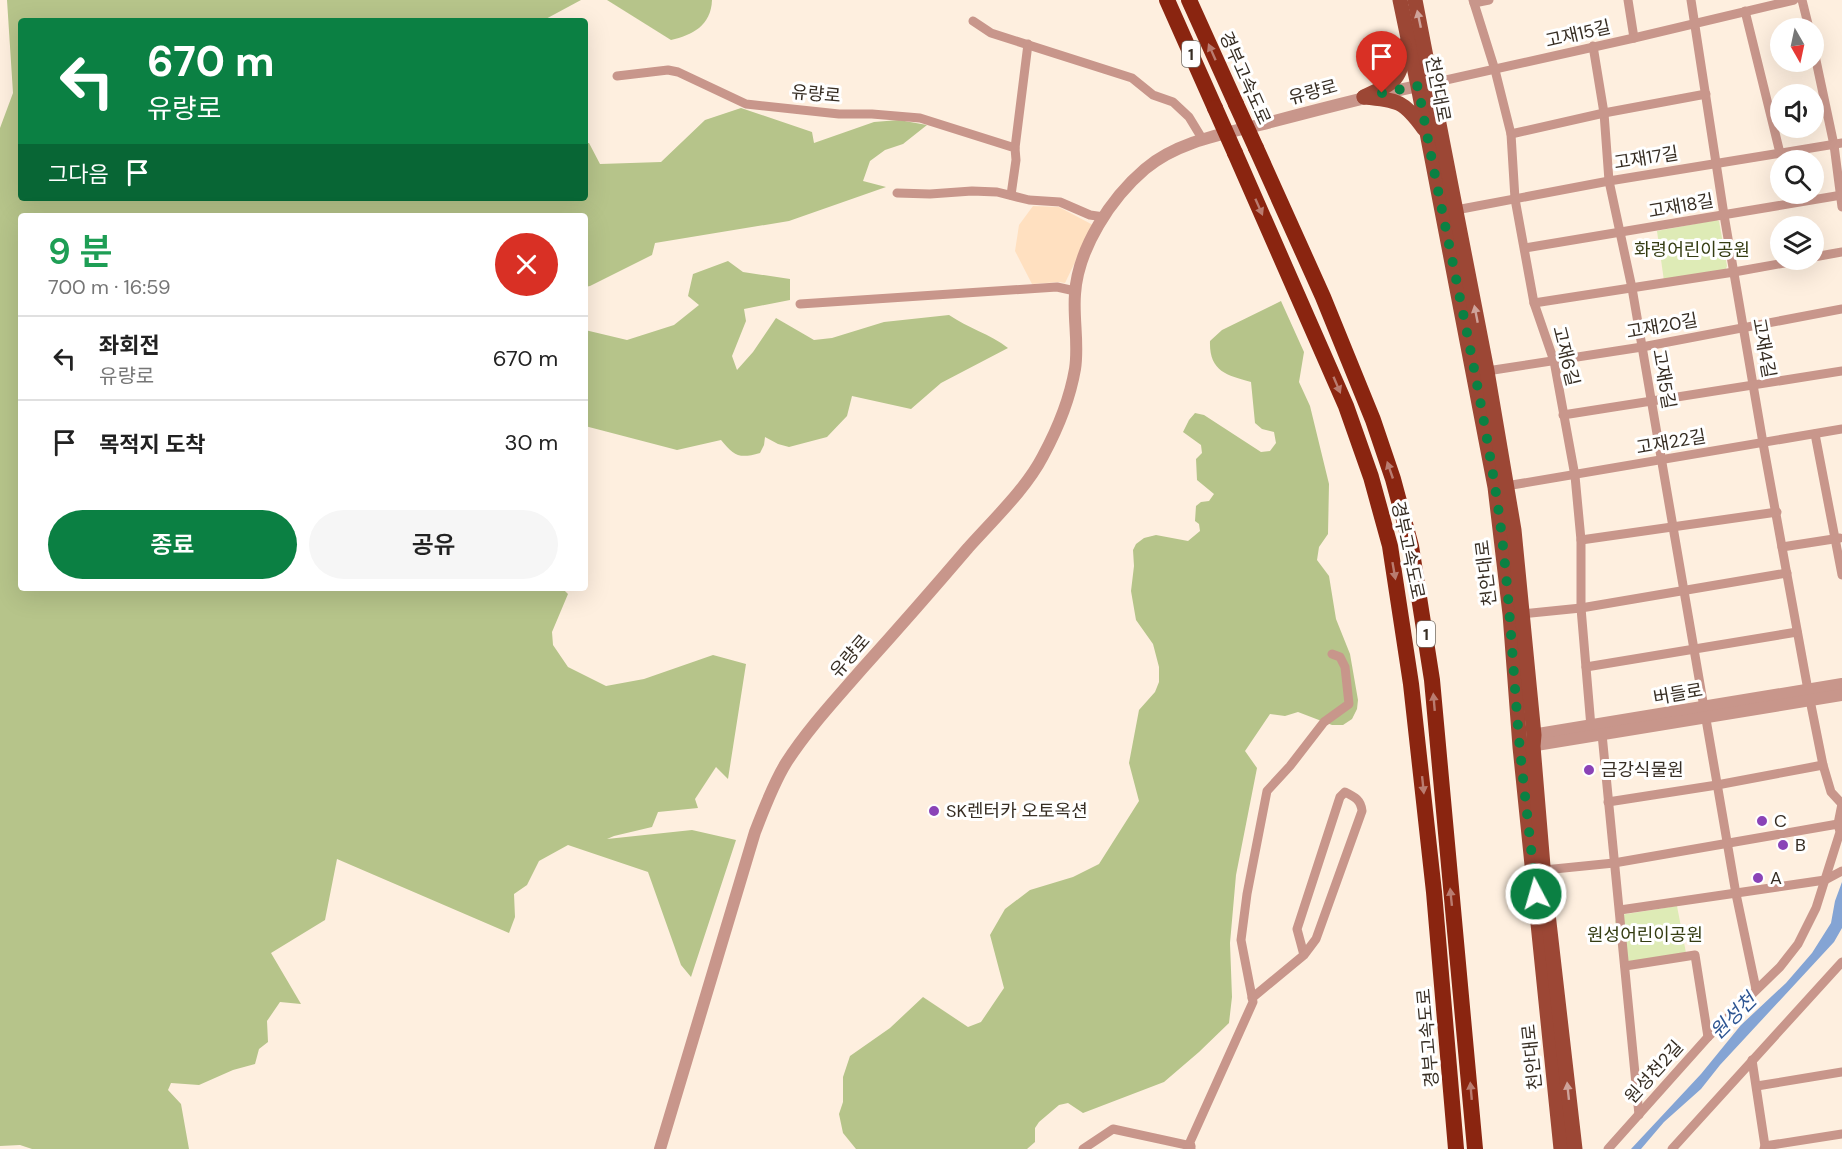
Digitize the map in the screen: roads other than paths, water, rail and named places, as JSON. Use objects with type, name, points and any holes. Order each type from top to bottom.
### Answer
[{"type":"highway","name":"경부고속도로","points":[[1167,0],[1346,406],[1371,477],[1390,546],[1411,684],[1430,857],[1456,1149]]},
{"type":"highway","name":"경부고속도로","points":[[1189,0],[1323,297],[1373,420],[1394,479],[1411,546],[1432,680],[1475,1149]]},
{"type":"main road","name":"천안대로","points":[[1400,0],[1406,27],[1425,84],[1456,210],[1514,530],[1522,614],[1527,741],[1561,1149]]},
{"type":"main road","name":"천안대로","points":[[1415,0],[1425,84],[1426,132],[1495,487],[1544,870],[1575,1149]]},
{"type":"main road","points":[[1364,98],[1394,81],[1403,64],[1406,27]]},
{"type":"main road","points":[[1364,98],[1398,102],[1412,112],[1426,132]]},
{"type":"street","points":[[1473,2],[1489,0]]},
{"type":"street","points":[[1628,0],[1634,38]]},
{"type":"street","name":"고재4길","points":[[1691,0],[1762,443],[1777,512],[1797,632],[1823,765],[1831,792],[1842,804]]},
{"type":"street","name":"고재15길","points":[[1425,84],[1495,70],[1794,0]]},
{"type":"street","points":[[1802,0],[1806,18]]},
{"type":"street","name":"고재6길","points":[[1473,2],[1495,70],[1510,134],[1515,199],[1534,303],[1554,361],[1575,476],[1581,540],[1581,608],[1591,727]]},
{"type":"street","points":[[1745,10],[1779,150]]},
{"type":"street","points":[[973,21],[991,33],[1132,78],[1153,95],[1173,102],[1189,117],[1203,140]]},
{"type":"street","points":[[1011,195],[1028,44]]},
{"type":"street","name":"고재5길","points":[[1593,46],[1604,113],[1609,181],[1632,288],[1736,894],[1756,989]]},
{"type":"street","name":"유량로","points":[[617,76],[668,70],[678,72],[746,104],[839,114],[921,118],[1015,148]]},
{"type":"street","points":[[1819,72],[1838,144],[1842,207]]},
{"type":"street","name":"유량로","points":[[660,1149],[755,832],[774,784],[818,721],[1007,504],[1043,458],[1067,397],[1075,369],[1077,337],[1075,291],[1079,272],[1089,243],[1111,205],[1145,169],[1161,157],[1203,140],[1425,84]]},
{"type":"street","points":[[1510,134],[1706,94]]},
{"type":"street","name":"고재17길","points":[[1799,150],[1838,144]]},
{"type":"street","name":"고재17길","points":[[1456,210],[1609,181],[1770,155]]},
{"type":"street","points":[[897,194],[972,191],[1011,195],[1029,200],[1060,202],[1090,215],[1104,217]]},
{"type":"street","name":"고재18길","points":[[1525,248],[1841,195]]},
{"type":"street","points":[[1824,255],[1842,252]]},
{"type":"street","points":[[1534,303],[1770,266]]},
{"type":"street","points":[[800,304],[1057,287],[1075,291]]},
{"type":"street","name":"고재20길","points":[[1487,371],[1642,347],[1842,309]]},
{"type":"street","points":[[1563,415],[1842,371]]},
{"type":"street","name":"고재22길","points":[[1506,486],[1842,429]]},
{"type":"street","points":[[1815,434],[1839,538],[1842,575]]},
{"type":"street","points":[[1581,540],[1777,512]]},
{"type":"street","points":[[1782,547],[1839,538]]},
{"type":"street","points":[[1522,614],[1581,608],[1787,573]]},
{"type":"street","points":[[1586,667],[1797,632]]},
{"type":"street","points":[[1083,1149],[1113,1129],[1191,1148],[1190,1143],[1253,1002],[1241,940],[1247,894],[1268,791],[1324,722],[1349,704],[1345,667],[1340,657],[1332,654]]},
{"type":"street","name":"버들로","points":[[1527,741],[1591,727],[1809,695],[1842,684]]},
{"type":"street","name":"버들로","points":[[1809,695],[1842,695]]},
{"type":"street","name":"버들로","points":[[1527,741],[1602,735],[1705,712]]},
{"type":"street","points":[[1602,735],[1639,1115]]},
{"type":"street","points":[[1608,802],[1823,765]]},
{"type":"street","points":[[1252,998],[1304,955],[1316,939],[1362,811],[1355,797],[1346,792],[1340,797],[1297,929],[1304,955]]},
{"type":"street","name":"원성천2길","points":[[1608,1149],[1708,1037],[1780,967],[1798,944],[1816,908],[1825,880],[1839,828],[1842,804]]},
{"type":"street","points":[[1544,870],[1614,863],[1727,843],[1839,828],[1842,853]]},
{"type":"street","points":[[1620,910],[1825,880],[1842,871]]},
{"type":"street","points":[[1625,966],[1695,955],[1708,1037]]},
{"type":"street","points":[[1672,1149],[1842,962]]},
{"type":"street","points":[[1752,1060],[1765,1148],[1842,1134]]},
{"type":"street","points":[[1757,1086],[1842,1072]]},
{"type":"water","points":[[1842,882],[1842,928],[1834,942],[1720,1065],[1701,1089],[1664,1122],[1641,1149],[1631,1149],[1701,1074],[1741,1025],[1786,983],[1812,953],[1831,923],[1835,901]]},
{"type":"place","name":"금강식물원","points":[[1589,770]]},
{"type":"place","name":"SK렌터카 오토옥션","points":[[934,811]]},
{"type":"place","name":"C","points":[[1762,821]]},
{"type":"place","name":"B","points":[[1783,845]]},
{"type":"place","name":"A","points":[[1758,878]]},
{"type":"park label","name":"화령어린이공원","points":[[1692,250]]},
{"type":"park label","name":"원성어린이공원","points":[[1645,935]]},
{"type":"water label","name":"원성천","points":[[1733,1016]]}]
